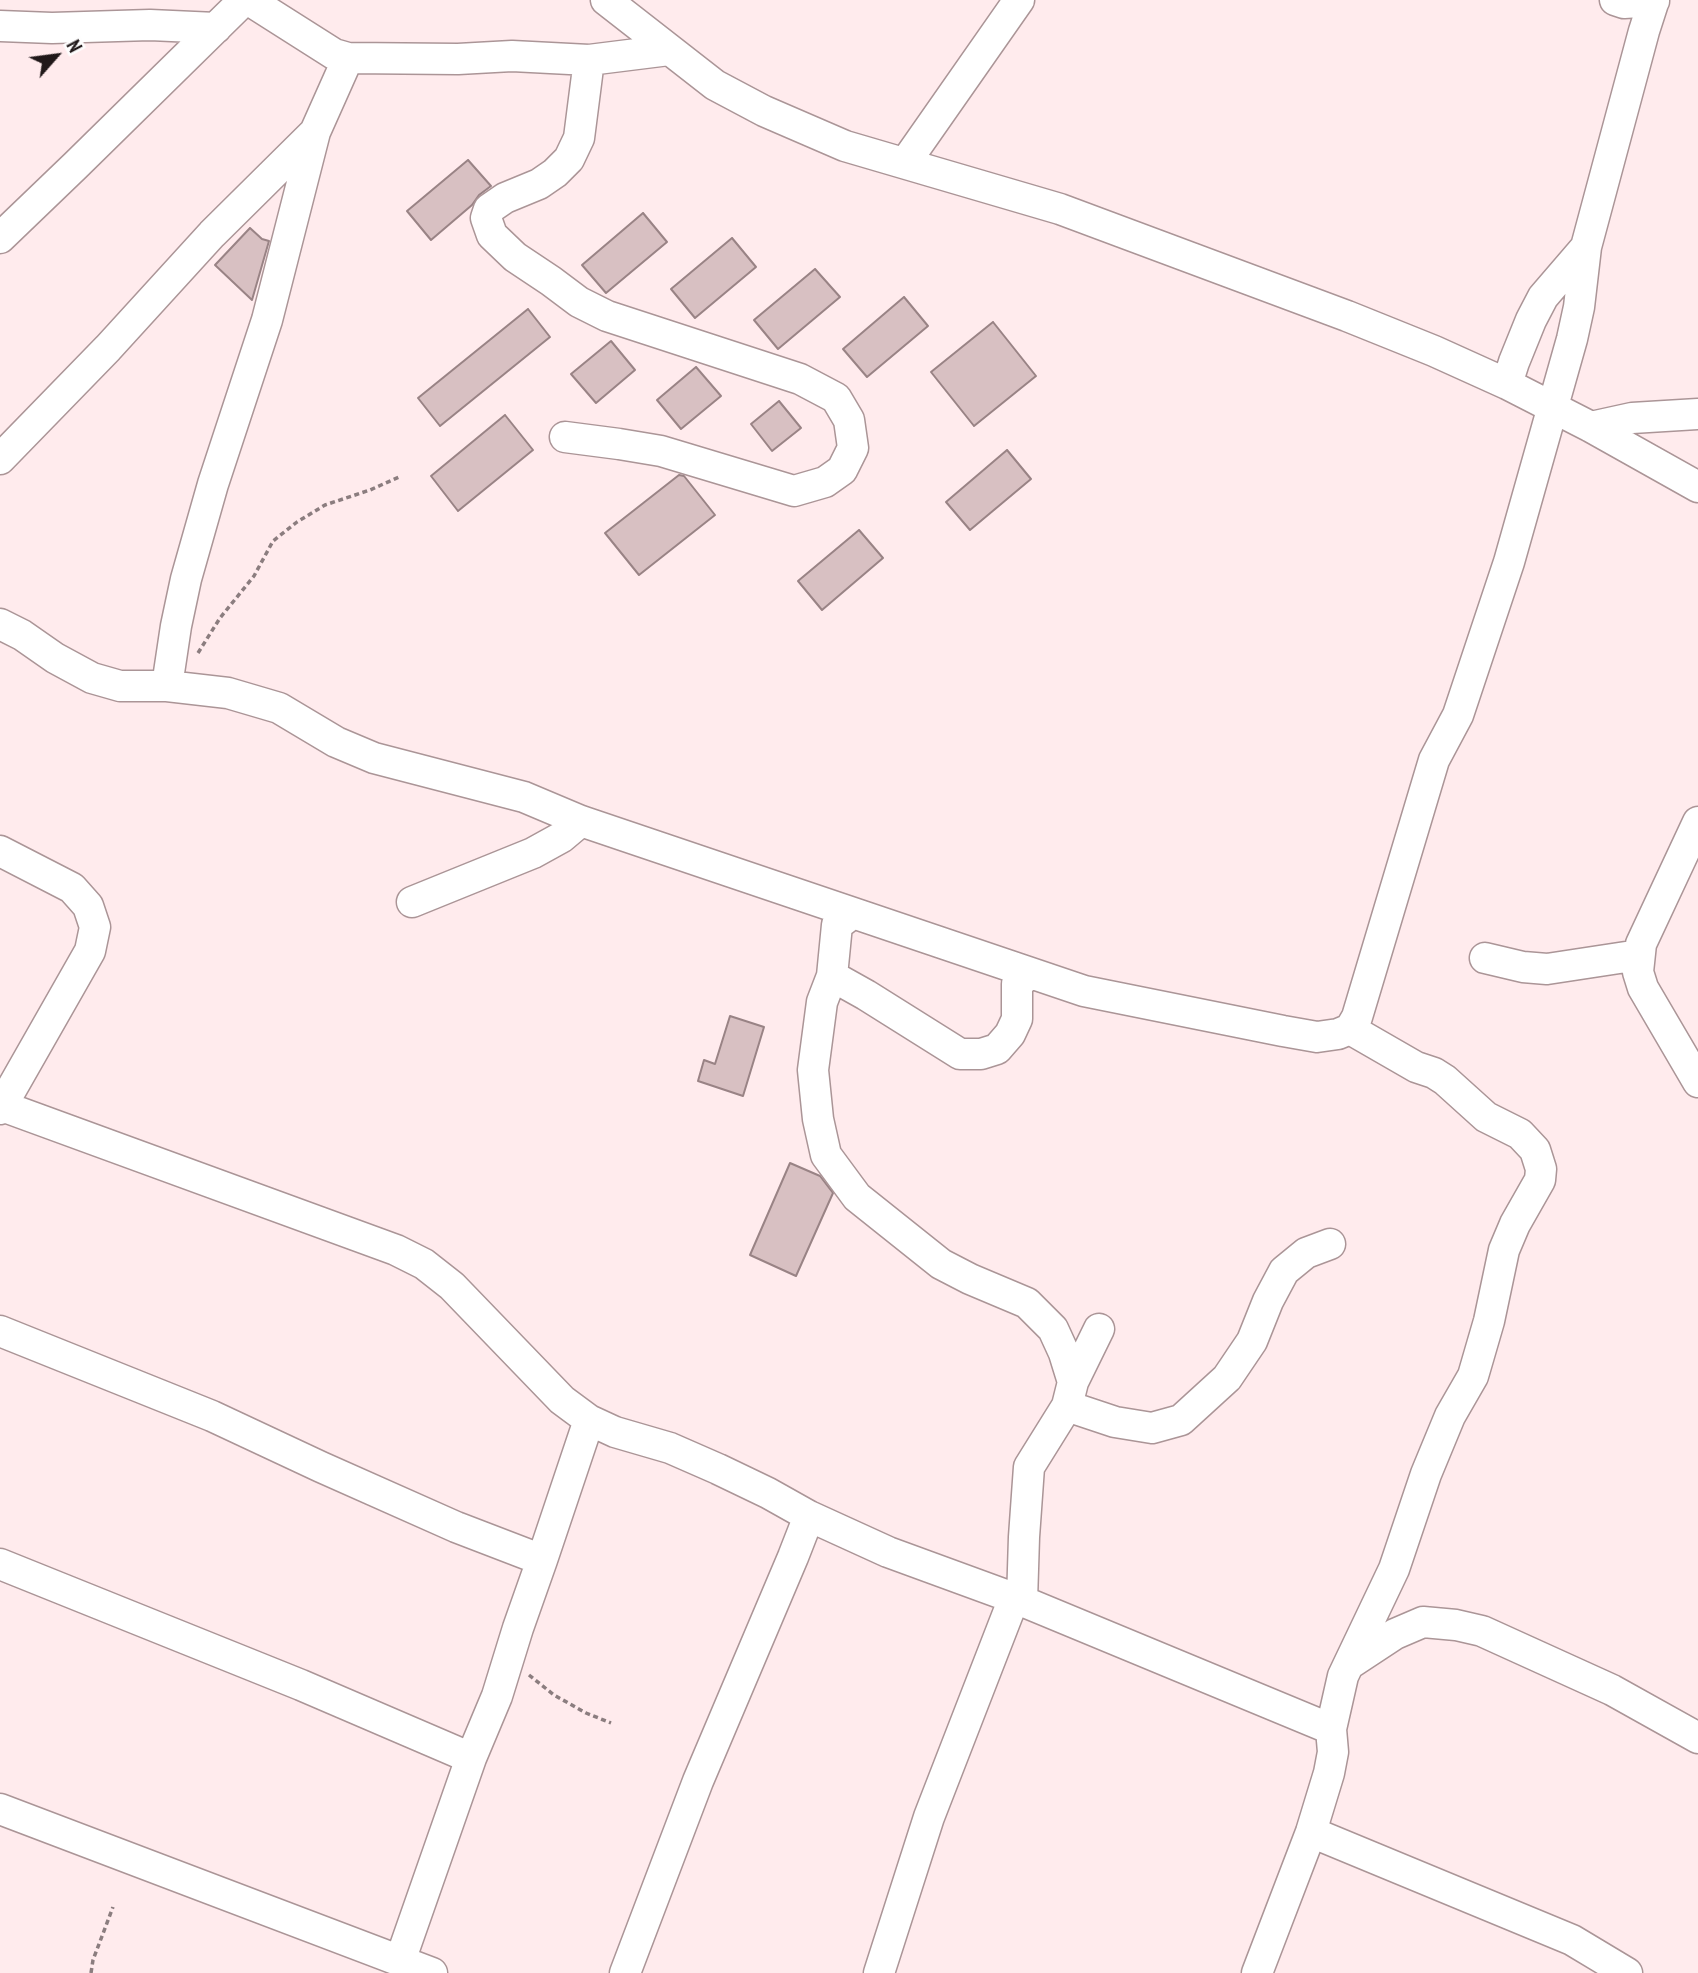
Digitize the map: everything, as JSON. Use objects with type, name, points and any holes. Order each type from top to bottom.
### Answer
[{"type":"street","points":[[0,238],[247,0],[334,54],[348,58],[458,59],[512,56],[589,60],[668,50]]},
{"type":"street","points":[[606,0],[715,85],[764,111],[845,146],[1060,209],[1434,351],[1507,384],[1698,487]]},
{"type":"street","points":[[905,163],[1018,0]]},
{"type":"street","points":[[0,624],[92,678],[120,686],[177,687],[228,693],[279,708],[336,742],[374,758],[524,797],[581,821],[1084,991],[1317,1037],[1328,1037],[1350,1029],[1361,1005],[1434,760],[1458,715],[1509,562],[1573,339],[1586,247],[1654,1],[1620,2]]},
{"type":"street","points":[[1620,2],[1644,31]]},
{"type":"street","points":[[0,26],[52,28],[150,25],[216,28]]},
{"type":"street","points":[[177,687],[176,626],[186,579],[213,484],[267,320],[315,132],[348,58]]},
{"type":"street","points":[[565,437],[661,452],[794,491],[825,482],[842,470],[853,448],[849,420],[836,398],[800,379],[607,316],[588,307],[515,257],[492,235],[486,218],[489,209],[505,198],[539,184],[569,159],[579,138],[589,60]]},
{"type":"street","points":[[0,459],[108,348],[212,234],[315,132]]},
{"type":"street","points":[[1507,384],[1531,320],[1543,297],[1586,247]]},
{"type":"street","points":[[1591,428],[1632,418],[1698,414]]},
{"type":"street","points":[[411,902],[533,853],[562,837],[581,821]]},
{"type":"street","points":[[1698,822],[1641,944],[1638,972],[1643,988],[1698,1082]]},
{"type":"street","points":[[0,850],[72,888],[88,906],[95,928],[90,951],[1,1107],[397,1250],[424,1264],[452,1286],[562,1400],[589,1420],[615,1432],[670,1448],[718,1469],[887,1552],[1018,1599],[1331,1729]]},
{"type":"street","points":[[853,913],[836,925],[832,976],[822,1002],[813,1070],[818,1119],[826,1155],[857,1197],[941,1264],[1027,1303],[1053,1329],[1064,1353],[1070,1394],[1115,1422],[1152,1428],[1181,1420],[1227,1378],[1252,1340],[1284,1271],[1306,1253],[1330,1244]]},
{"type":"street","points":[[1486,958],[1523,967],[1547,969],[1639,955]]},
{"type":"street","points":[[832,976],[960,1054],[981,1054],[997,1049],[1010,1034],[1017,1018],[1017,984],[1029,974]]},
{"type":"street","points":[[1257,1973],[1311,1832],[1329,1773],[1333,1752],[1331,1729],[1343,1676],[1394,1569],[1426,1474],[1450,1416],[1473,1376],[1489,1321],[1504,1250],[1515,1224],[1540,1180],[1541,1169],[1535,1150],[1520,1134],[1486,1117],[1434,1073],[1416,1067],[1350,1029]]},
{"type":"street","points":[[879,1973],[929,1817],[1018,1599],[1029,1467],[1070,1394],[1099,1329]]},
{"type":"street","points":[[0,1331],[212,1416],[456,1527],[542,1560]]},
{"type":"street","points":[[400,1961],[471,1758],[497,1696],[589,1420]]},
{"type":"street","points":[[625,1973],[698,1781],[809,1516]]},
{"type":"street","points":[[0,1564],[301,1685],[471,1758]]},
{"type":"street","points":[[1351,1663],[1410,1626],[1423,1622],[1456,1625],[1482,1631],[1612,1690],[1698,1738]]},
{"type":"street","points":[[0,1809],[432,1973]]},
{"type":"street","points":[[1311,1832],[1572,1940],[1627,1973]]},
{"type":"path","points":[[177,687],[220,618],[254,576],[273,541],[325,505],[399,477]]},
{"type":"path","points":[[509,1655],[554,1695],[611,1723]]},
{"type":"path","points":[[91,1973],[93,1960],[113,1907]]},
{"type":"building","points":[[468,160],[491,186],[431,240],[407,211]]},
{"type":"building","points":[[643,213],[667,242],[606,293],[582,265]]},
{"type":"building","points":[[250,228],[262,239],[269,241],[252,300],[215,265]]},
{"type":"building","points":[[732,238],[756,267],[695,318],[671,289]]},
{"type":"building","points":[[815,269],[840,297],[778,349],[754,320]]},
{"type":"building","points":[[904,297],[928,326],[867,377],[843,349]]},
{"type":"building","points":[[528,309],[550,337],[440,426],[418,398]]},
{"type":"building","points":[[993,322],[1036,376],[974,426],[931,372]]},
{"type":"building","points":[[611,341],[635,370],[596,403],[571,374]]},
{"type":"building","points":[[696,367],[721,396],[681,429],[657,400]]},
{"type":"building","points":[[779,401],[801,428],[772,451],[751,424]]},
{"type":"building","points":[[505,415],[533,450],[458,511],[431,476]]},
{"type":"building","points":[[1007,450],[1031,479],[970,530],[946,502]]},
{"type":"building","points":[[679,475],[684,476],[715,515],[639,575],[605,533]]},
{"type":"building","points":[[859,530],[883,558],[822,610],[798,581]]},
{"type":"building","points":[[730,1016],[764,1027],[743,1096],[698,1081],[704,1060],[715,1064]]},
{"type":"building","points":[[790,1163],[820,1176],[833,1193],[796,1276],[750,1255]]}]
